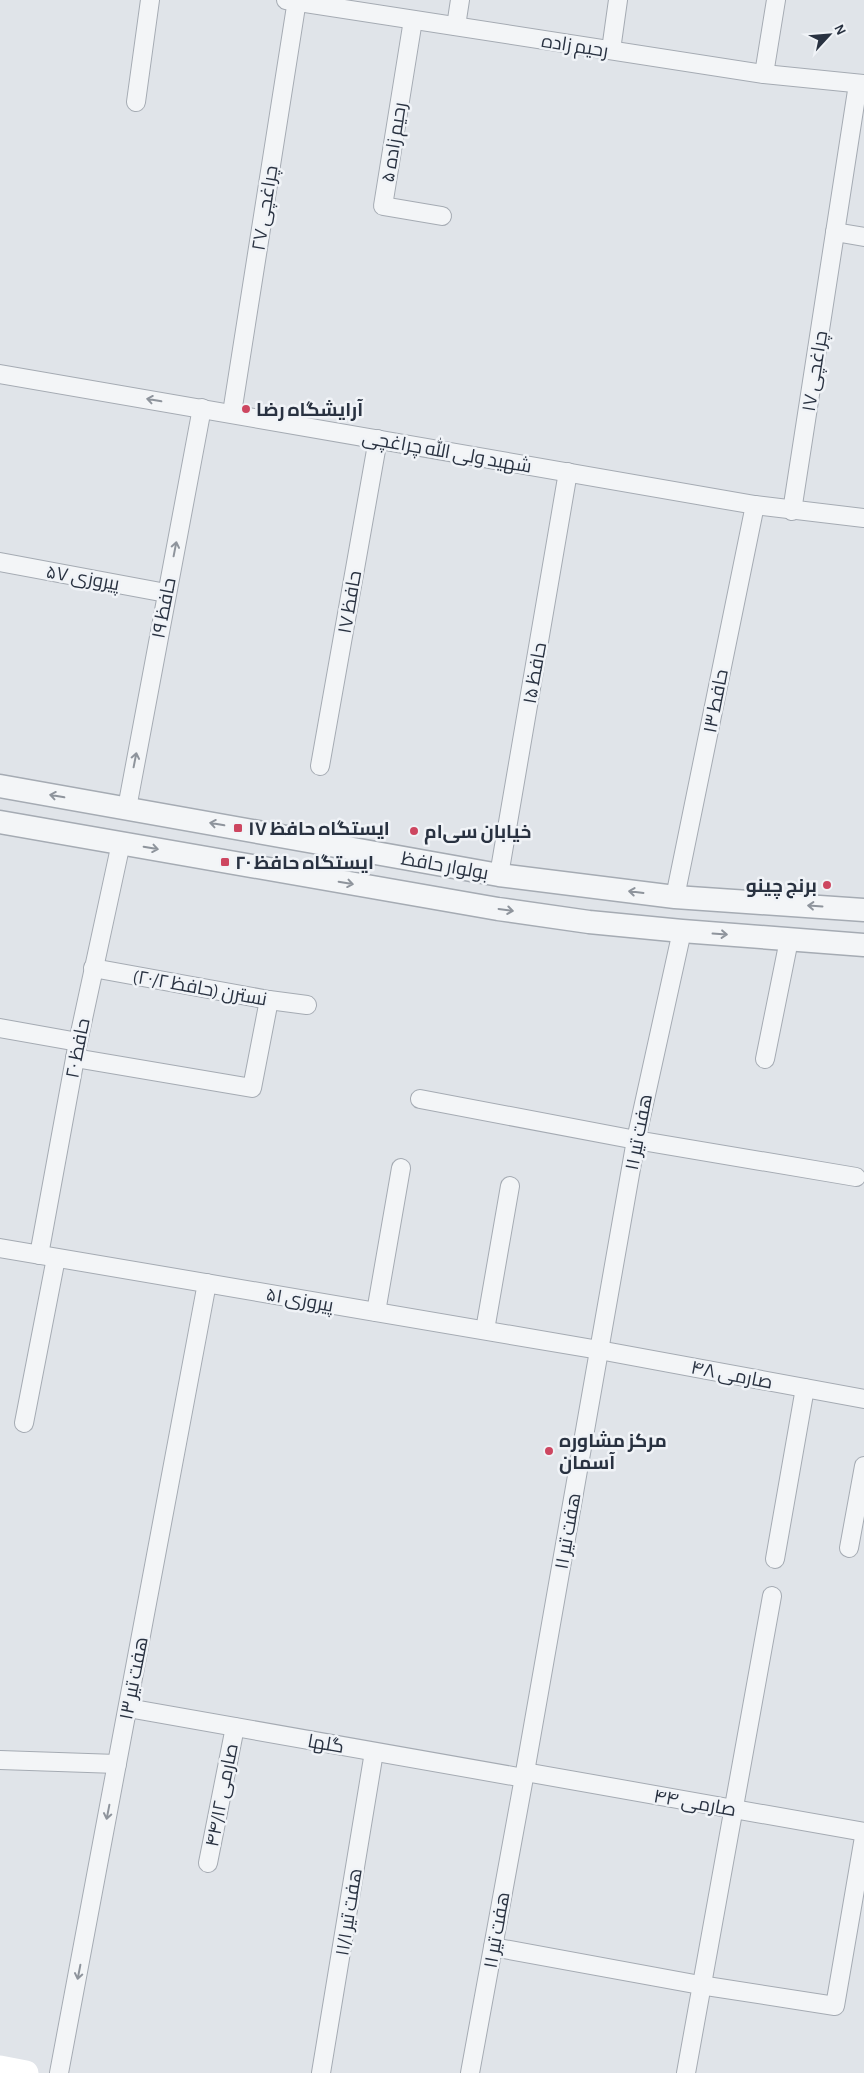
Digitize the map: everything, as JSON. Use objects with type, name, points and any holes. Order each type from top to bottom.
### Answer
[{"type":"main road","points":[[0,2068],[26,2073]]},
{"type":"street","points":[[136,102],[150,0]]},
{"type":"street","points":[[456,26],[460,0]]},
{"type":"street","points":[[611,50],[618,0]]},
{"type":"street","points":[[764,74],[776,0]]},
{"type":"street","name":"رحیم زاده","points":[[293,1],[764,74],[861,84]]},
{"type":"street","name":"چراغچی ۲۷","points":[[232,413],[293,1]]},
{"type":"street","name":"رحیم زاده ۵","points":[[413,20],[383,206],[442,216]]},
{"type":"street","name":"چراغچی ۱۷","points":[[792,510],[835,232],[861,84]]},
{"type":"street","points":[[835,232],[864,237]]},
{"type":"street","name":"شهید ولی الله چراغچی","points":[[0,374],[755,505],[864,518]]},
{"type":"street","name":"حافظ ۱۹","points":[[127,808],[202,408]]},
{"type":"street","name":"حافظ ۱۷","points":[[320,766],[378,439]]},
{"type":"street","name":"حافظ ۱۵","points":[[499,875],[568,472]]},
{"type":"street","name":"حافط ۱۳","points":[[675,897],[755,505]]},
{"type":"street","name":"پیروزی ۵۷","points":[[0,562],[166,592]]},
{"type":"street","name":"بولوار حافظ","points":[[0,786],[499,875],[675,897],[864,910]]},
{"type":"street","name":"بولوار حافظ","points":[[0,822],[498,909],[589,922],[682,932],[864,945]]},
{"type":"street","name":"حافظ ۲۰","points":[[24,1423],[76,1050],[121,843]]},
{"type":"street","name":"هفت تیر ۱۱","points":[[470,2073],[636,1140],[682,932]]},
{"type":"street","points":[[765,1060],[789,940]]},
{"type":"street","name":"نسترن (حافظ ۲۰/۲)","points":[[93,968],[269,1000],[307,1004]]},
{"type":"street","points":[[0,1028],[76,1050],[252,1088],[269,1000]]},
{"type":"street","points":[[420,1099],[636,1140],[856,1177]]},
{"type":"street","points":[[376,1312],[401,1168]]},
{"type":"street","points":[[485,1330],[510,1186]]},
{"type":"street","name":"پیروزی ۵۱","points":[[0,1248],[599,1350]]},
{"type":"street","name":"هفت تیر ۱۳","points":[[59,2073],[207,1283]]},
{"type":"street","name":"صارمی ۴۸","points":[[599,1350],[864,1399]]},
{"type":"street","points":[[775,1559],[805,1388]]},
{"type":"street","points":[[849,1548],[864,1466]]},
{"type":"street","points":[[686,2073],[700,1985],[772,1596]]},
{"type":"street","name":"گلها","points":[[128,1708],[374,1752],[524,1775]]},
{"type":"street","name":"صارمی ۴۴/۱۲","points":[[208,1863],[235,1727]]},
{"type":"street","name":"هفت تیر ۱۱/۱","points":[[321,2073],[374,1752]]},
{"type":"street","points":[[0,1760],[117,1764]]},
{"type":"street","name":"صارمی ۴۴","points":[[524,1775],[864,1832]]},
{"type":"street","points":[[493,1947],[700,1985],[835,2006],[864,1837]]},
{"type":"place","name":"آرایشگاه رضا","points":[[246,409]]},
{"type":"place","name":"ایستگاه حافظ ۱۷","points":[[238,828]]},
{"type":"place","name":"خیابان سی‌ام","points":[[414,831]]},
{"type":"place","name":"ایستگاه حافظ ۲۰","points":[[225,862]]},
{"type":"place","name":"برنج چینو","points":[[827,885]]},
{"type":"place","name":"مرکز مشاوره آسمان","points":[[549,1451]]}]
